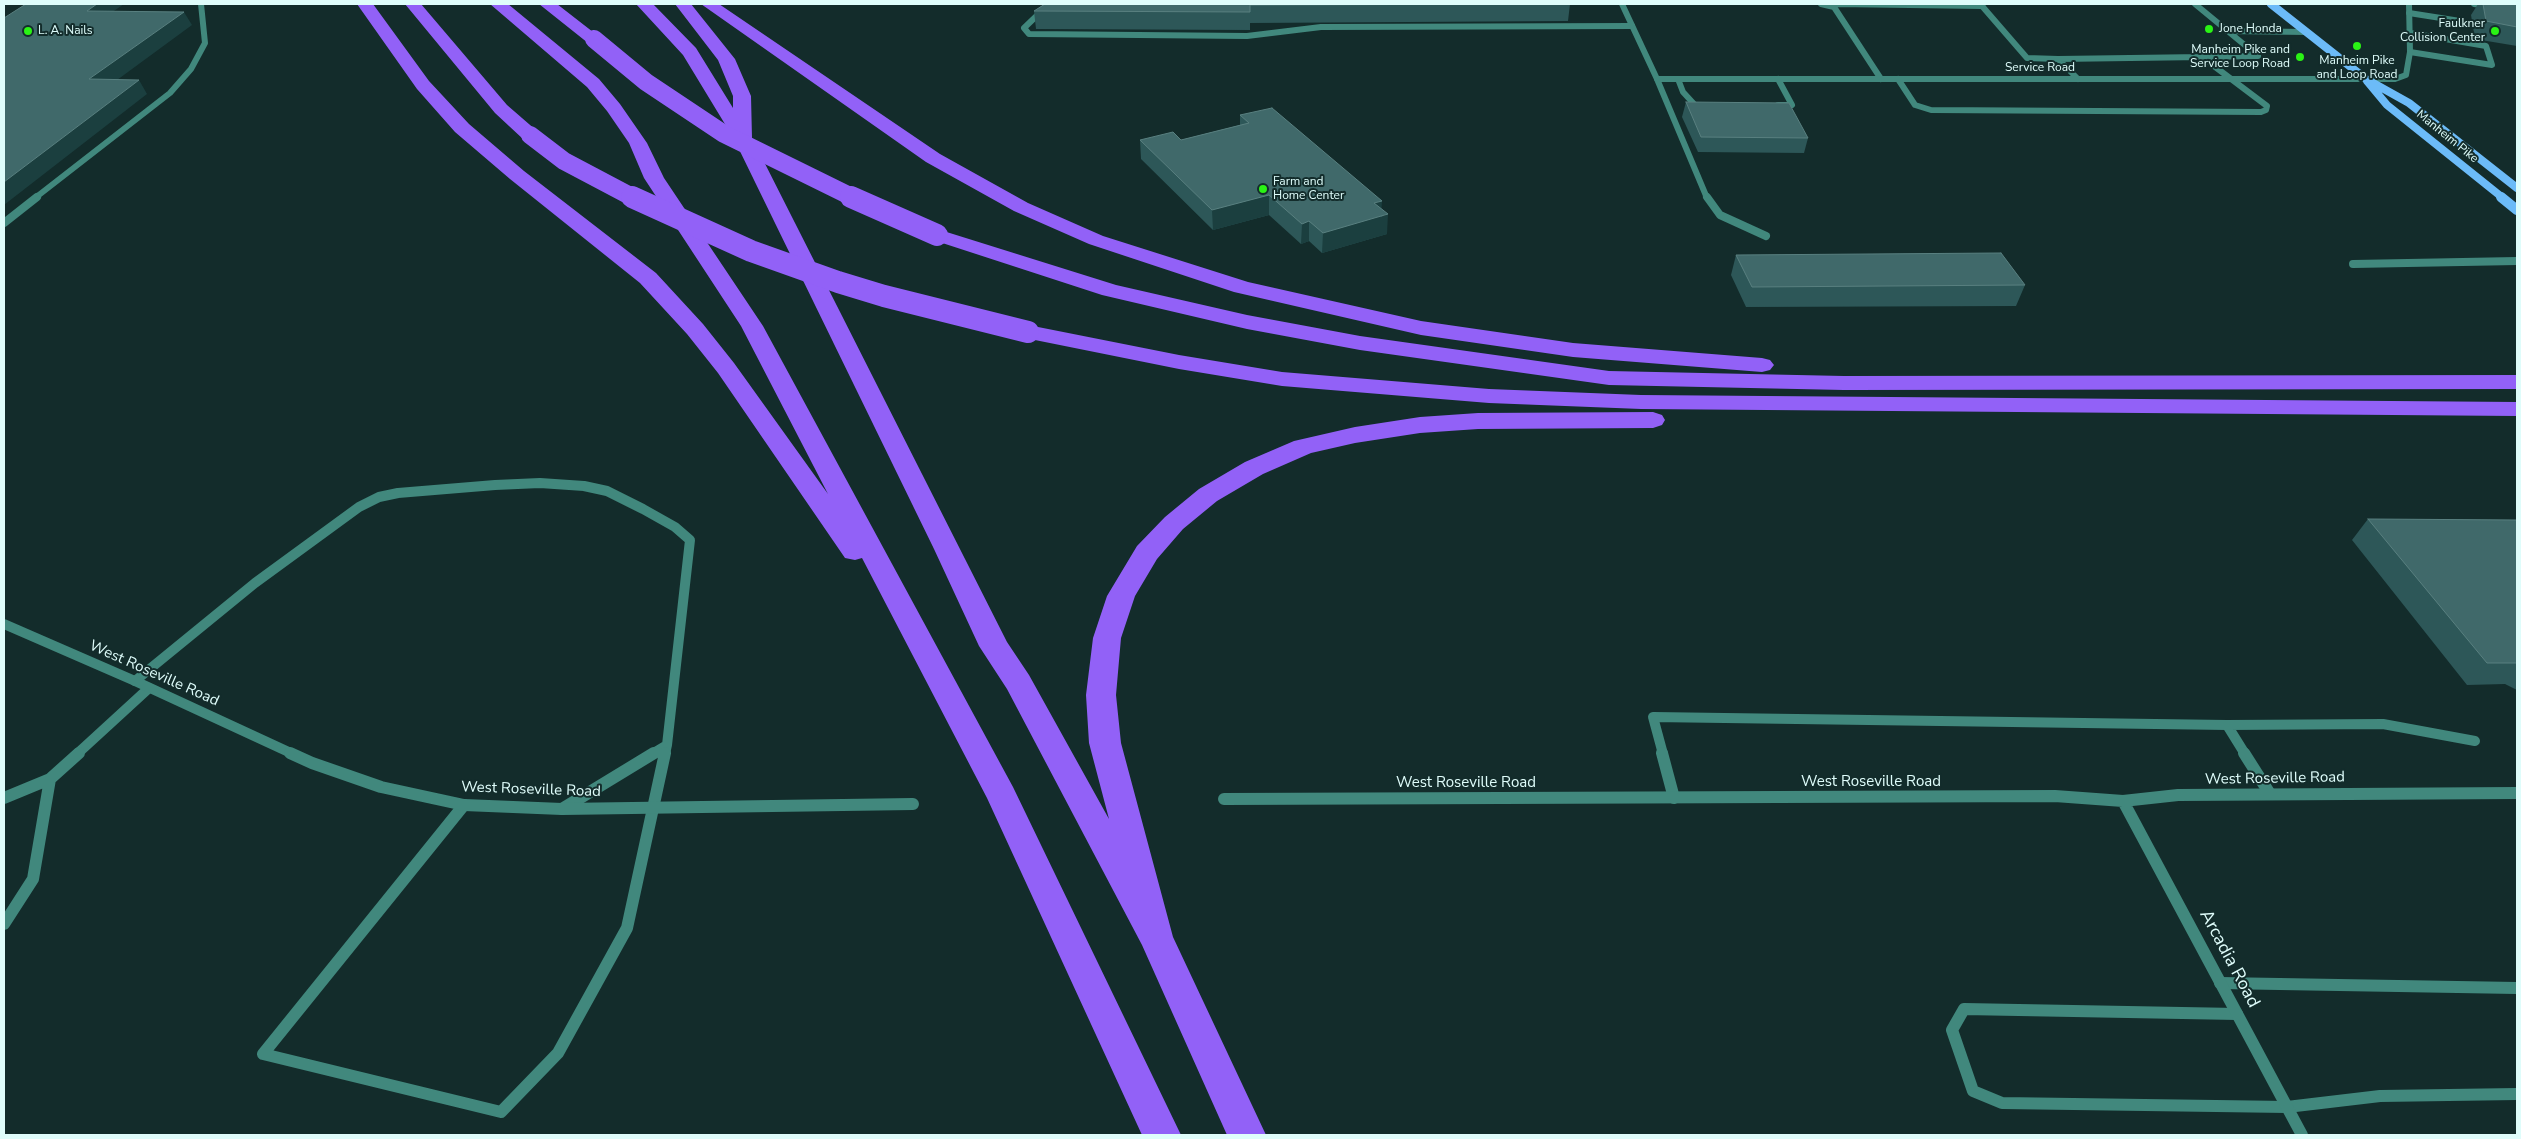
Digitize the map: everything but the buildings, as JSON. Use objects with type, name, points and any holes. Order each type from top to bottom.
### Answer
[{"type":"highway","points":[[365,4],[422,85],[462,128],[648,278],[695,329],[726,368],[923,649]]},
{"type":"highway","points":[[413,4],[501,109],[530,135],[564,161],[599,181],[660,211],[751,250],[838,282],[884,296],[1028,332],[1179,362],[1282,379],[1436,393],[1641,402],[2517,409]]},
{"type":"highway","points":[[498,4],[593,83],[638,143],[654,178],[752,326],[1002,796],[1162,1135]]},
{"type":"highway","points":[[547,4],[594,39],[646,82],[724,134],[873,208],[937,235],[1058,274],[1175,306],[1319,336],[1528,368],[1619,378],[1844,384],[2517,382]]},
{"type":"highway","points":[[644,4],[690,52],[743,139],[994,646],[1018,684],[1156,937],[1247,1135]]},
{"type":"highway","points":[[683,4],[726,59],[739,88],[742,96],[743,139]]},
{"type":"highway","points":[[709,4],[933,158],[980,186],[1096,240],[1242,287],[1421,328],[1573,350],[2018,384]]},
{"type":"highway","points":[[1156,937],[1105,743],[1101,695],[1108,638],[1121,596],[1147,553],[1174,523],[1208,495],[1254,468],[1303,447],[1354,435],[1420,425],[1478,421],[1874,420],[2002,405]]},
{"type":"main road","name":"Manheim Pike","points":[[2270,4],[2366,79],[2409,103],[2517,188]]},
{"type":"main road","name":"Manheim Pike","points":[[2366,79],[2387,106],[2517,210]]},
{"type":"street","points":[[4,223],[170,93],[191,69],[205,43],[201,4]]},
{"type":"street","points":[[1049,4],[1034,16],[1024,28],[1029,34],[1247,36],[1321,27],[1632,26]]},
{"type":"street","points":[[1622,4],[1657,79],[1708,200],[1720,215],[1766,236]]},
{"type":"street","points":[[1820,4],[1834,7],[1837,4],[1983,5],[2027,58],[2258,56],[2195,4]]},
{"type":"street","points":[[2410,4],[2409,13],[2410,52],[2492,65],[2486,46],[2410,32]]},
{"type":"street","points":[[2474,4],[2517,11]]},
{"type":"street","points":[[1834,7],[1881,79]]},
{"type":"street","points":[[2409,13],[2460,21]]},
{"type":"street","points":[[2228,31],[2306,32]]},
{"type":"street","name":"Service Road","points":[[1678,79],[2395,79],[2406,76],[2410,52]]},
{"type":"street","points":[[1898,79],[1915,105],[1931,110],[2261,112],[2266,110],[2267,106],[2260,99],[2226,78],[2202,57]]},
{"type":"street","points":[[2058,59],[2078,79]]},
{"type":"street","points":[[1657,79],[1678,79],[1683,92],[1694,104]]},
{"type":"street","points":[[1774,105],[1792,105],[1778,79]]},
{"type":"street","points":[[2353,264],[2517,261]]},
{"type":"street","points":[[135,681],[255,583],[359,507],[379,497],[398,493],[495,485],[540,484],[584,486],[607,491],[643,508],[675,527],[690,540],[667,745],[627,928],[591,989],[558,1053],[502,1112],[263,1054],[464,805]]},
{"type":"street","name":"West Roseville Road","points":[[4,624],[135,681],[312,763],[381,787],[464,805],[562,809],[913,804]]},
{"type":"street","points":[[4,798],[50,779],[149,688]]},
{"type":"street","points":[[1674,798],[1653,717],[2227,725],[2383,724],[2475,741]]},
{"type":"street","points":[[2227,725],[2270,794]]},
{"type":"street","points":[[562,809],[667,745]]},
{"type":"street","points":[[4,924],[33,879],[50,779]]},
{"type":"street","name":"West Roseville Road","points":[[1224,799],[2055,796],[2123,801],[2178,795],[2517,793]]},
{"type":"street","name":"Arcadia Road","points":[[2123,801],[2302,1135]]},
{"type":"street","points":[[2220,983],[2517,988]]},
{"type":"street","points":[[2237,1014],[1964,1009],[1952,1030],[1973,1091],[2002,1102],[2287,1107],[2380,1096],[2517,1094]]},
{"type":"place","name":"Jone Honda","points":[[2209,29]]},
{"type":"place","name":"L. A. Nails","points":[[28,31]]},
{"type":"place","name":"Faulkner Collision Center","points":[[2495,31]]},
{"type":"place","name":"Manheim Pike and Loop Road","points":[[2357,46]]},
{"type":"place","name":"Manheim Pike and Service Loop Road","points":[[2300,57]]},
{"type":"place","name":"Farm and Home Center","points":[[1263,189]]}]
